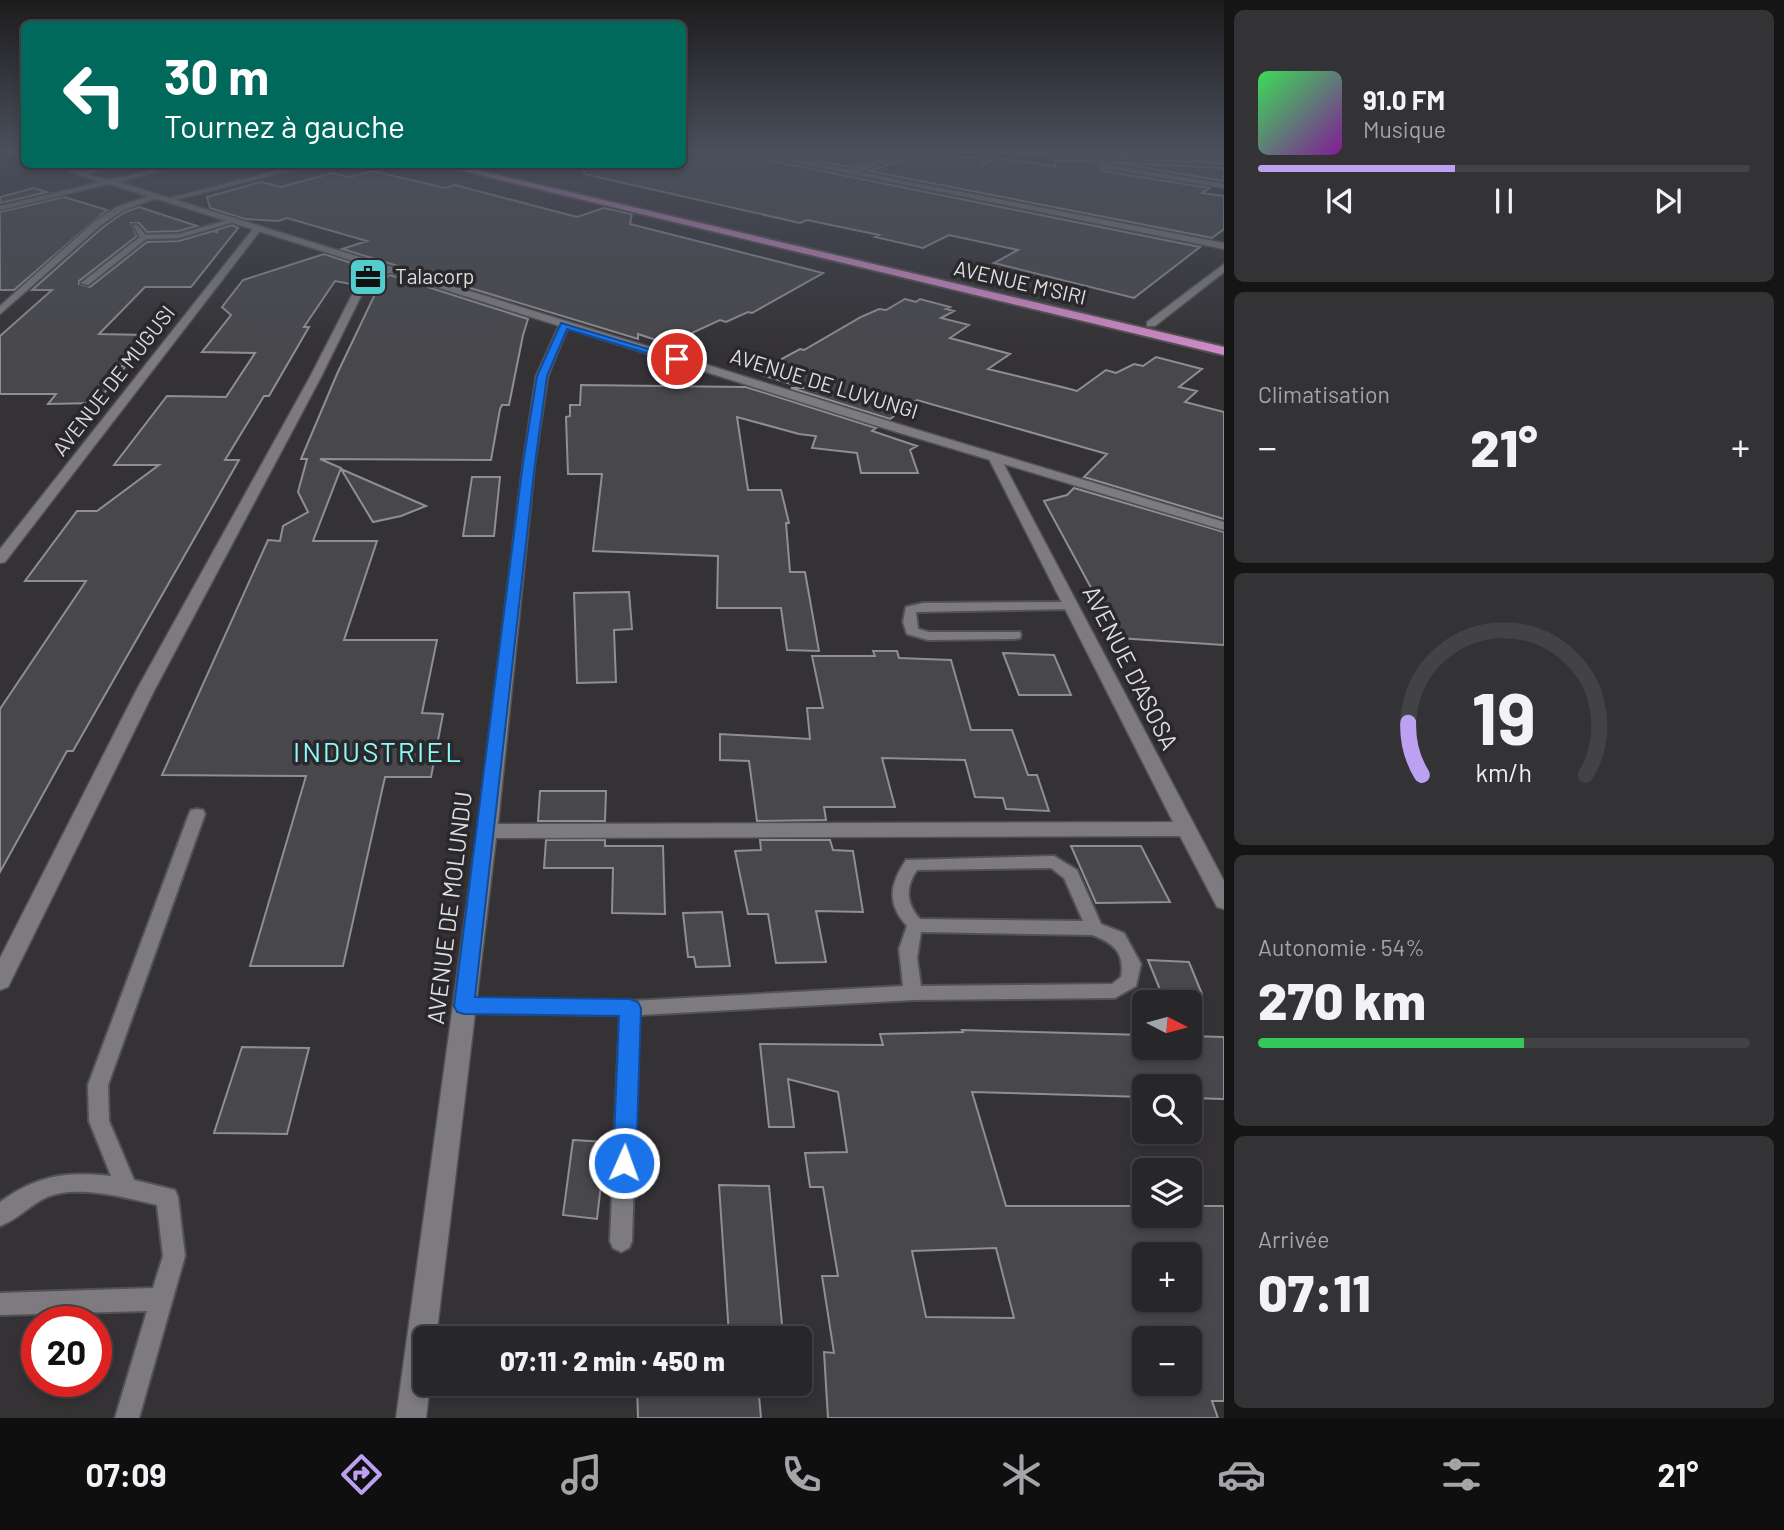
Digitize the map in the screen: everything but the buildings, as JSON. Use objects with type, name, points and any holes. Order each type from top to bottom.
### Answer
[{"type":"highway","name":"AVENUE M'SIRI","points":[[666,218],[1224,351]]},
{"type":"highway","name":"AVENUE M'SIRI","points":[[703,218],[1224,342]]},
{"type":"street","points":[[0,311],[106,218]]},
{"type":"street","name":"AVENUE DE LUVUNGI","points":[[228,218],[564,325],[1224,526]]},
{"type":"street","points":[[1084,218],[1224,246]]},
{"type":"street","name":"AVENUE DE MUGUSI","points":[[0,559],[259,228]]},
{"type":"street","points":[[1150,324],[1224,267]]},
{"type":"street","points":[[0,981],[56,866],[236,520],[328,358],[359,290],[366,282],[391,269]]},
{"type":"street","name":"AVENUE DE MOLUNDU","points":[[411,1418],[487,831],[540,389],[542,376],[564,325]]},
{"type":"street","name":"AVENUE D'ASOSA","points":[[994,457],[1224,901]]},
{"type":"street","points":[[487,831],[1186,829]]},
{"type":"lane","points":[[85,283],[144,237],[167,238],[234,220]]},
{"type":"lane","points":[[135,226],[144,237]]},
{"type":"lane","points":[[1015,635],[928,636],[912,631],[909,622],[911,610],[923,607],[1071,606]]},
{"type":"lane","points":[[126,1187],[99,1121],[98,1085],[197,814]]},
{"type":"lane","points":[[464,1006],[630,1008],[914,993],[1115,991],[1130,981],[1132,964],[1118,938],[1094,928],[916,925],[903,912],[899,896],[901,879],[912,864],[1054,862],[1071,874],[1094,928]]},
{"type":"lane","points":[[914,993],[908,971],[910,934],[916,925]]},
{"type":"lane","points":[[621,1241],[630,1008]]},
{"type":"lane","points":[[0,1216],[7,1207],[55,1184],[126,1187],[167,1197],[174,1256],[127,1418]]},
{"type":"lane","points":[[0,1304],[161,1299]]},
{"type":"place","name":"Talacorp","points":[[368,277]]},
{"type":"district","name":"INDUSTRIEL","points":[[378,752]]},
{"type":"route","points":[[624,1163],[630,1008],[464,1006],[529,463],[542,376],[564,325],[677,359]]}]
